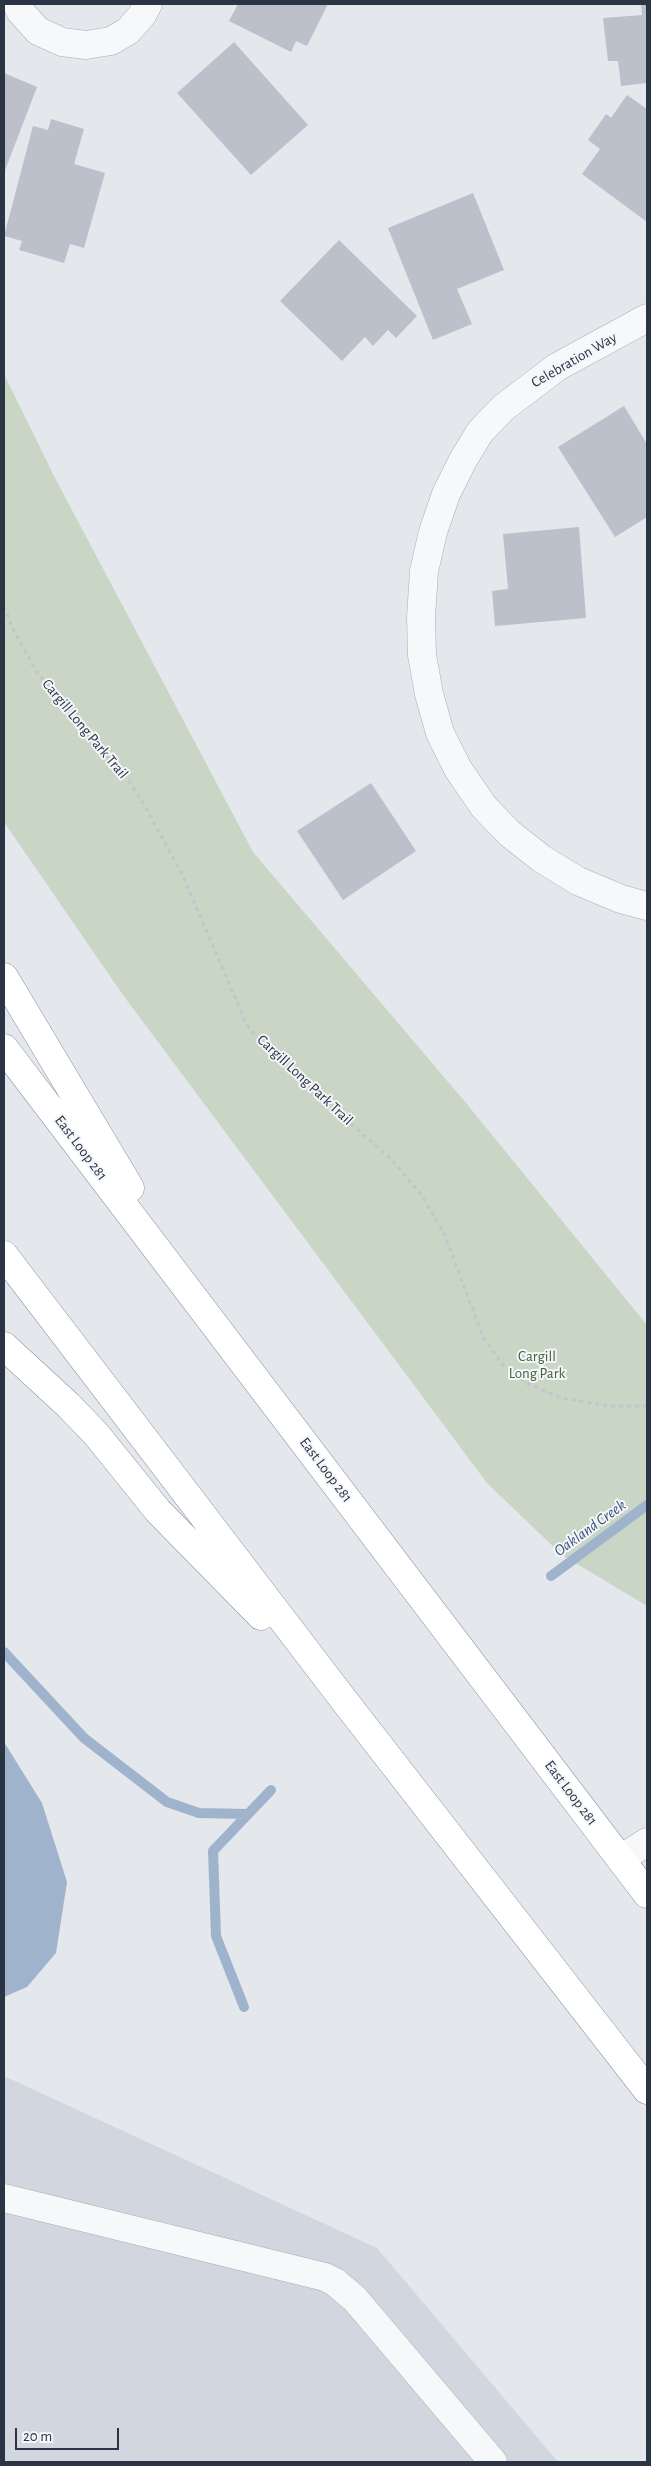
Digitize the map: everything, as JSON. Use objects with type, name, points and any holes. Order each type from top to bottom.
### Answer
[{"type":"highway","points":[[4,977],[202,1307]]},
{"type":"highway","name":"East Loop 281","points":[[4,1048],[647,1894]]},
{"type":"highway","points":[[4,1255],[343,1700],[647,2090]]},
{"type":"highway","points":[[4,1346],[68,1405],[96,1434],[158,1511],[343,1700]]},
{"type":"street","points":[[16,4],[38,31],[62,42],[86,45],[111,41],[128,31],[142,15],[148,4]]},
{"type":"street","name":"Celebration Way","points":[[647,318],[550,372],[503,408],[480,432],[446,494],[433,532],[424,571],[421,617],[422,655],[429,694],[440,733],[458,769],[484,807],[509,833],[542,859],[570,877],[621,899],[647,906]]},
{"type":"street","points":[[621,1859],[647,1842]]},
{"type":"street","points":[[4,2198],[325,2277],[335,2282],[355,2299],[493,2462]]},
{"type":"path","name":"Cargill Long Park Trail","points":[[4,606],[12,627],[36,671],[87,734],[128,778],[142,801],[182,874],[246,1023],[261,1043],[278,1060],[389,1157],[420,1193],[444,1233],[484,1337],[503,1365],[528,1384],[562,1398],[609,1406],[647,1406]]},
{"type":"shaded area","points":[[4,2076],[377,2248],[558,2462],[4,2462]]},
{"type":"green space","name":"Cargill Long Park","points":[[4,374],[54,476],[253,852],[466,1103],[647,1325],[647,1606],[562,1555],[487,1483],[123,995],[4,822]]},
{"type":"water","points":[[4,1742],[42,1803],[67,1882],[56,1953],[27,1987],[4,1997]]},
{"type":"building","points":[[238,4],[328,4],[307,46],[296,41],[291,52],[229,21]]},
{"type":"building","points":[[641,4],[647,4],[647,83],[621,86],[618,61],[608,61],[603,18],[642,15]]},
{"type":"building","points":[[234,42],[308,125],[251,175],[177,93]]},
{"type":"building","points":[[4,73],[37,87],[4,173]]},
{"type":"building","points":[[627,95],[647,109],[647,222],[582,174],[600,149],[588,140],[606,114],[611,118]]},
{"type":"building","points":[[51,119],[84,129],[74,164],[105,173],[84,248],[70,244],[64,263],[19,250],[22,241],[4,236],[33,126],[48,130]]},
{"type":"building","points":[[473,193],[504,270],[457,289],[472,324],[433,340],[388,228]]},
{"type":"building","points":[[339,240],[417,316],[396,338],[388,330],[373,346],[365,337],[342,361],[280,301]]},
{"type":"building","points":[[624,406],[647,444],[647,517],[615,537],[558,447]]},
{"type":"building","points":[[579,527],[586,618],[495,626],[492,591],[508,589],[503,534]]},
{"type":"building","points":[[371,783],[416,851],[343,900],[297,831]]},
{"type":"waterway","name":"Oakland Creek","points":[[551,1576],[647,1505]]},
{"type":"waterway","points":[[4,1652],[84,1738],[167,1802],[199,1813],[248,1814]]},
{"type":"waterway","name":"Oakland Creek","points":[[244,2007],[216,1936],[213,1851],[271,1790]]}]
